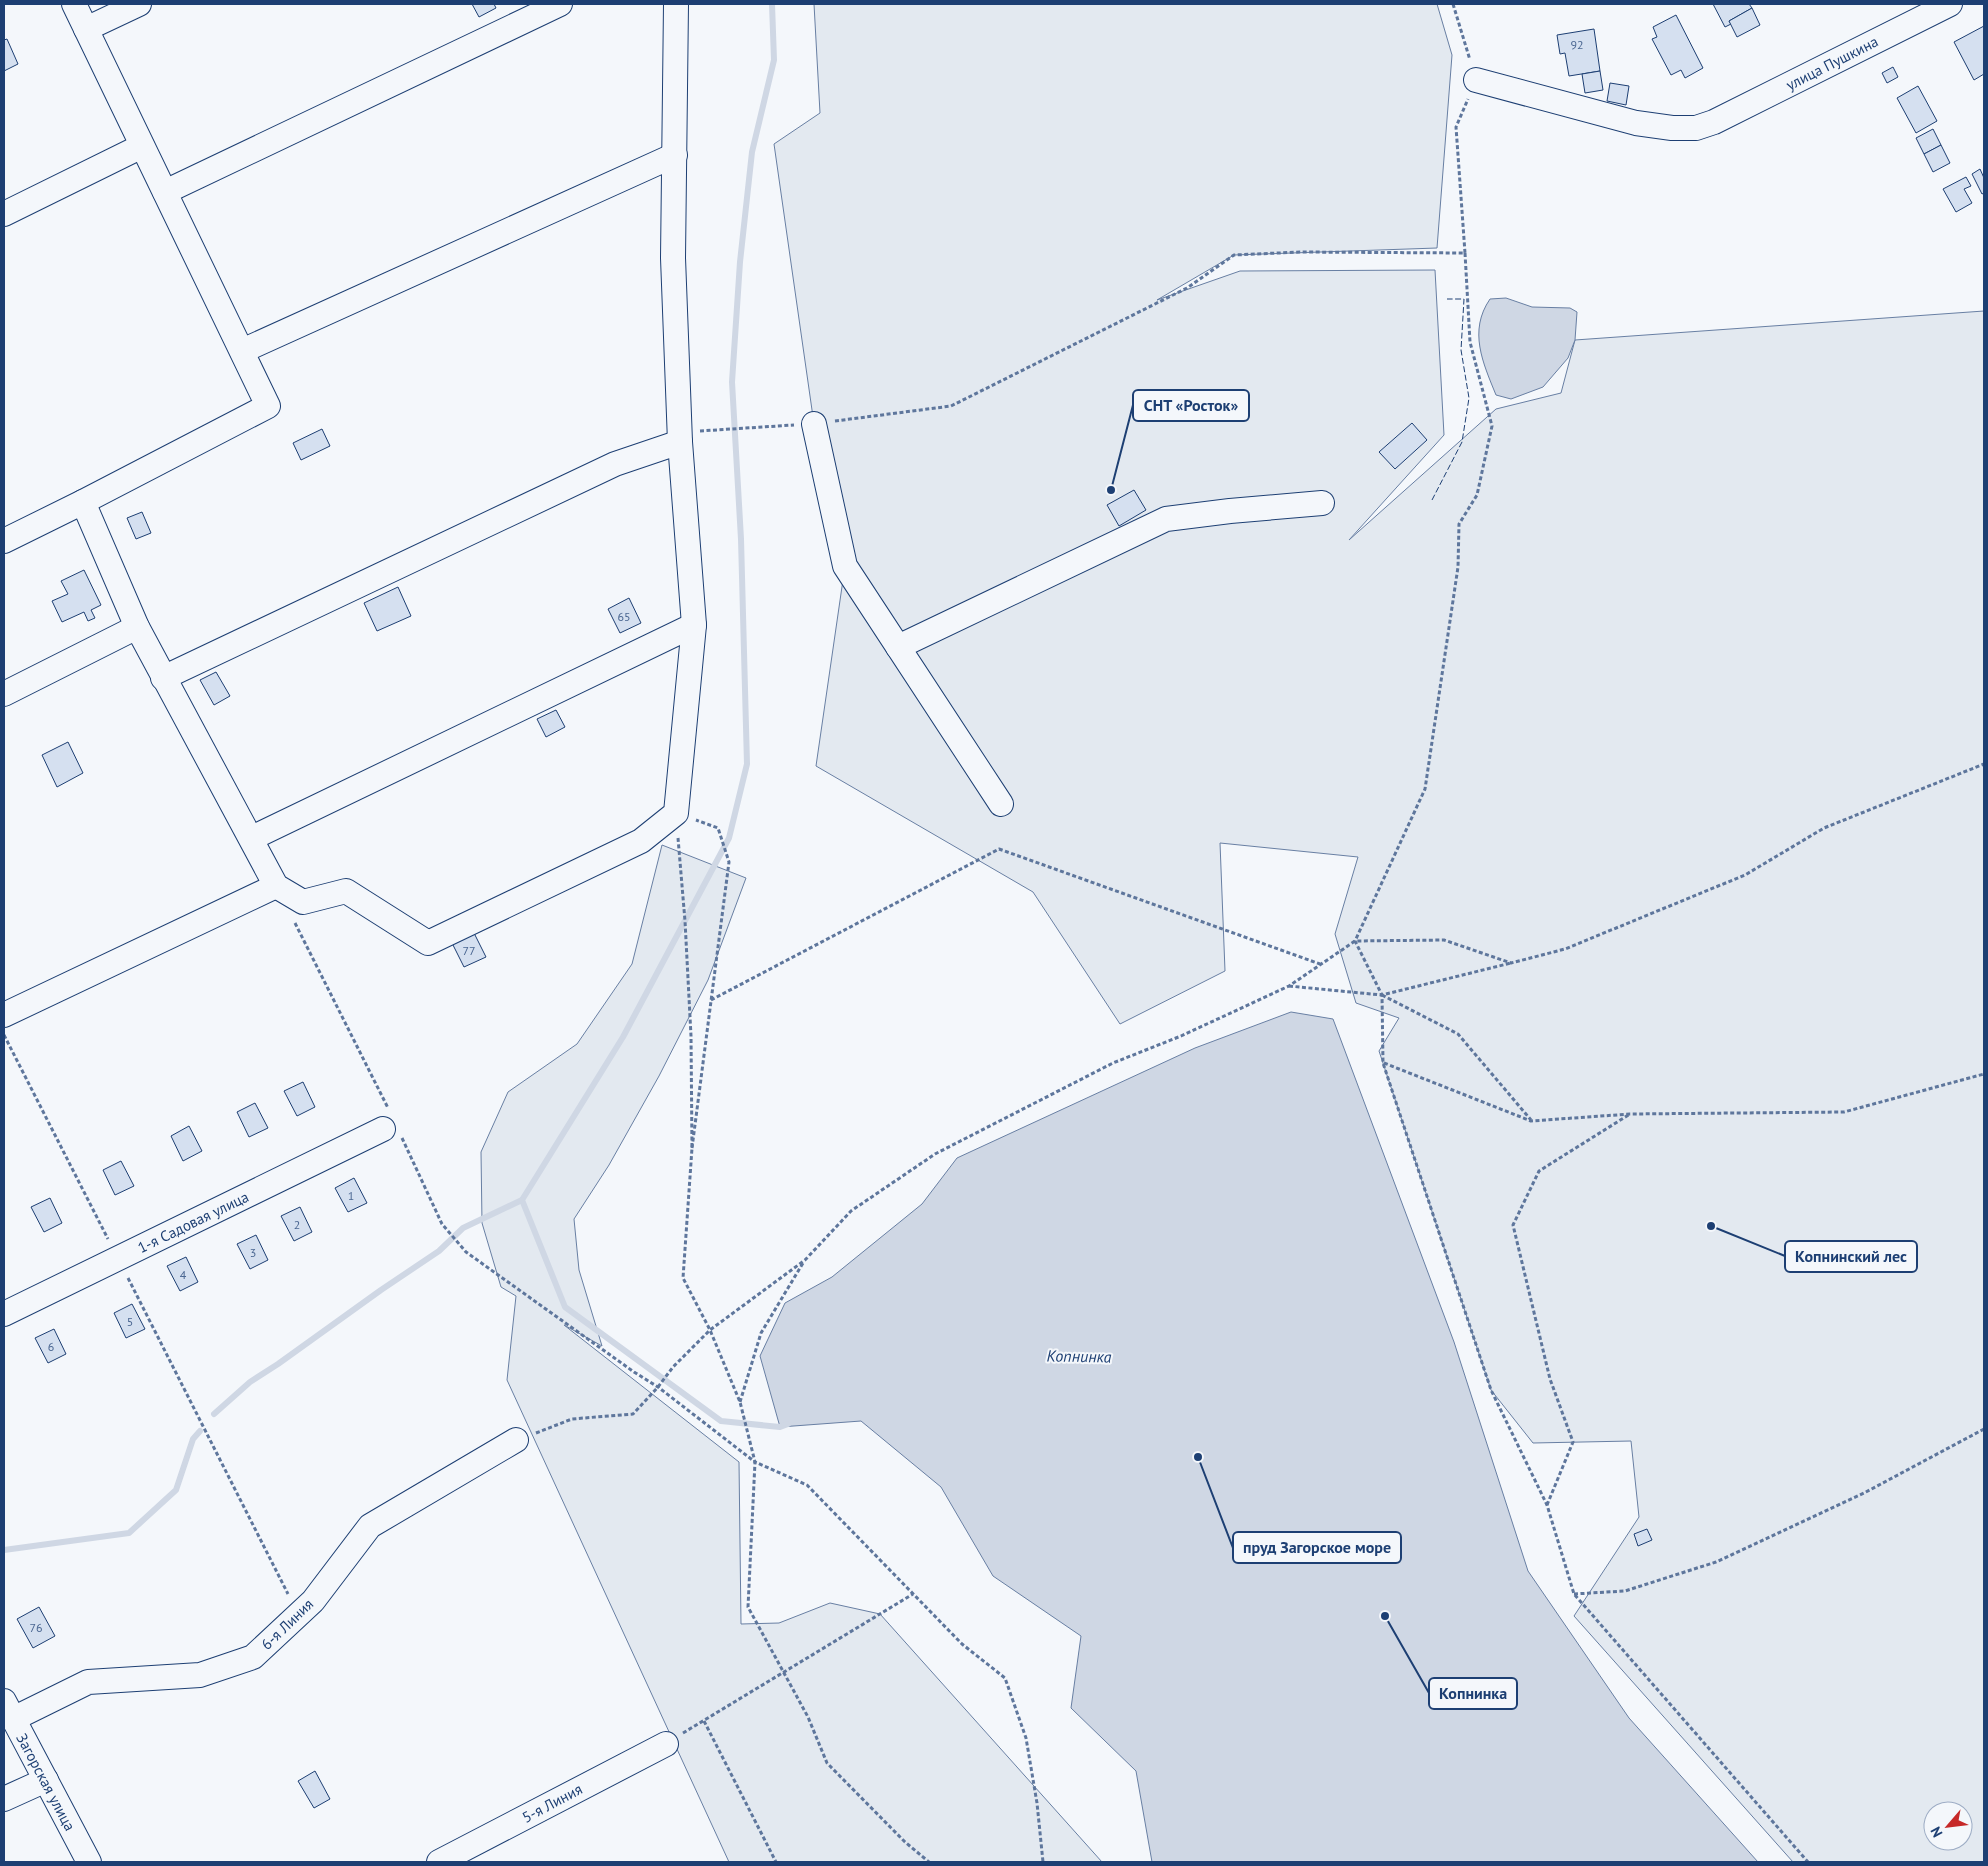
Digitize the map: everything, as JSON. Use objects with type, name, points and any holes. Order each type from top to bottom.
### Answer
[{"type":"street","points":[[4,541],[268,406],[74,4]]},
{"type":"street","points":[[86,29],[139,4]]},
{"type":"street","points":[[165,192],[560,4]]},
{"type":"street","points":[[83,502],[137,627],[163,678],[252,838],[276,886],[303,902],[346,891],[428,943],[641,841],[676,813],[694,625],[680,442],[673,258],[676,4]]},
{"type":"street","name":"улица Пушкина","points":[[1476,80],[1636,123],[1672,128],[1696,128],[1714,122],[1950,4]]},
{"type":"street","points":[[4,214],[142,146]]},
{"type":"street","points":[[242,352],[675,155]]},
{"type":"street","points":[[814,424],[845,566],[1001,804]]},
{"type":"street","points":[[163,678],[614,464],[680,442]]},
{"type":"street","points":[[898,647],[1166,520],[1230,511],[1322,503]]},
{"type":"street","points":[[252,838],[694,625]]},
{"type":"street","points":[[4,694],[137,627]]},
{"type":"street","points":[[4,1015],[276,886]]},
{"type":"street","name":"1-я Садовая улица","points":[[4,1314],[391,1125]]},
{"type":"street","name":"6-я Линия","points":[[8,1710],[88,1682],[200,1674],[253,1657],[313,1601],[370,1526],[516,1440]]},
{"type":"street","name":"Загорская улица","points":[[8,1710],[89,1862]]},
{"type":"street","name":"5-я Линия","points":[[439,1862],[666,1744]]},
{"type":"street","points":[[4,1799],[46,1780]]},
{"type":"path","points":[[516,1440],[572,1419],[633,1414],[659,1386],[673,1367],[710,1330],[805,1260],[851,1211],[935,1154],[1113,1063],[1181,1036],[1289,986],[1355,941],[1425,789],[1458,567],[1459,524],[1477,495],[1492,426],[1470,342],[1456,127],[1476,80],[1453,4]]},
{"type":"path","points":[[680,442],[690,432],[814,424],[951,406],[1187,288],[1234,255],[1300,252],[1465,253]]},
{"type":"path","points":[[1382,996],[1565,949],[1745,875],[1824,828],[1984,764]]},
{"type":"path","points":[[676,813],[685,921],[691,1036],[692,1148]]},
{"type":"path","points":[[718,828],[729,862],[692,1148],[683,1278],[710,1330],[740,1402],[753,1449],[755,1462],[748,1607],[808,1717],[827,1763],[905,1842],[929,1862]]},
{"type":"path","points":[[711,1000],[999,849],[1321,965]]},
{"type":"path","points":[[294,921],[391,1125],[442,1224],[466,1252],[634,1372],[659,1386],[755,1462],[807,1485],[962,1644],[1005,1678],[1026,1738],[1037,1803],[1043,1862]]},
{"type":"path","points":[[1355,941],[1444,940],[1511,963]]},
{"type":"path","points":[[1355,941],[1382,996],[1384,1062],[1491,1390],[1547,1505],[1574,1594],[1808,1862]]},
{"type":"path","points":[[1289,986],[1382,996],[1458,1034],[1531,1121]]},
{"type":"path","points":[[4,1035],[298,1614]]},
{"type":"path","points":[[1384,1062],[1531,1121],[1630,1114],[1844,1112],[1984,1074]]},
{"type":"path","points":[[1547,1505],[1573,1442],[1550,1379],[1513,1225],[1539,1171],[1630,1114]]},
{"type":"path","points":[[740,1402],[761,1333],[805,1260]]},
{"type":"path","points":[[1574,1594],[1625,1591],[1716,1562],[1864,1493],[1984,1429]]},
{"type":"path","points":[[666,1744],[913,1594]]},
{"type":"path","points":[[704,1721],[776,1862]]},
{"type":"shaded area","points":[[814,4],[1437,4],[1452,55],[1437,248],[1234,255],[1157,300],[1240,271],[1435,270],[1444,435],[1349,540],[1496,409],[1561,393],[1575,340],[1984,311],[1984,1862],[1793,1862],[1574,1616],[1639,1517],[1631,1441],[1533,1443],[1491,1390],[1379,1051],[1399,1018],[1356,1003],[1335,934],[1358,857],[1220,843],[1225,971],[1120,1024],[1033,892],[816,766],[845,566],[814,424],[774,144],[820,113]]},
{"type":"shaded area","points":[[662,845],[746,878],[708,980],[659,1076],[609,1165],[574,1219],[579,1270],[602,1346],[564,1325],[739,1462],[741,1624],[779,1623],[830,1603],[880,1614],[1102,1862],[729,1862],[507,1380],[516,1296],[501,1287],[482,1223],[481,1152],[508,1092],[577,1044],[632,964]]},
{"type":"water","points":[[1506,298],[1532,307],[1570,308],[1577,312],[1575,340],[1568,358],[1543,387],[1511,399],[1496,395],[1486,371],[1479,335],[1483,311],[1490,299]]},
{"type":"water","points":[[1291,1012],[1333,1019],[1454,1342],[1528,1571],[1629,1718],[1758,1862],[1152,1862],[1136,1771],[1071,1708],[1081,1636],[993,1576],[941,1487],[861,1421],[780,1427],[760,1356],[785,1303],[832,1277],[922,1204],[957,1158],[1195,1048]]},
{"type":"building","points":[[472,4],[494,4],[496,8],[479,17]]},
{"type":"building","points":[[1713,4],[1749,4],[1752,8],[1729,21],[1731,24],[1725,27]]},
{"type":"building","points":[[1752,8],[1760,25],[1737,37],[1729,21]]},
{"type":"building","points":[[1676,15],[1703,68],[1685,78],[1681,70],[1671,75],[1652,39],[1657,37],[1653,27]]},
{"type":"building","points":[[1984,26],[1984,74],[1974,80],[1954,42]]},
{"type":"building","points":[[1594,29],[1600,71],[1569,76],[1565,53],[1560,54],[1557,35]]},
{"type":"building","points":[[7,39],[18,64],[4,71],[4,40]]},
{"type":"building","points":[[1893,67],[1898,77],[1887,83],[1882,73]]},
{"type":"building","points":[[1600,71],[1603,90],[1585,93],[1582,74]]},
{"type":"building","points":[[1610,83],[1629,86],[1626,105],[1607,101]]},
{"type":"building","points":[[1918,86],[1937,121],[1916,133],[1897,98]]},
{"type":"building","points":[[1933,129],[1941,145],[1924,154],[1916,138]]},
{"type":"building","points":[[1941,145],[1950,163],[1933,172],[1924,154]]},
{"type":"building","points":[[1980,169],[1984,178],[1984,193],[1982,194],[1972,174]]},
{"type":"building","points":[[1966,177],[1971,186],[1964,189],[1972,203],[1956,212],[1943,189]]},
{"type":"building","points":[[1412,423],[1427,440],[1395,469],[1379,452]]},
{"type":"building","points":[[322,429],[330,446],[301,460],[293,443]]},
{"type":"building","points":[[1134,490],[1146,510],[1119,526],[1107,505]]},
{"type":"building","points":[[142,512],[151,533],[136,539],[127,518]]},
{"type":"building","points":[[84,570],[101,605],[91,610],[95,618],[88,621],[84,612],[62,622],[52,601],[68,594],[61,581]]},
{"type":"building","points":[[398,587],[411,616],[377,631],[364,603]]},
{"type":"building","points":[[629,598],[641,623],[620,633],[608,609]]},
{"type":"building","points":[[216,672],[230,696],[214,705],[200,680]]},
{"type":"building","points":[[556,710],[565,727],[546,737],[537,719]]},
{"type":"building","points":[[68,742],[83,773],[57,787],[42,755]]},
{"type":"building","points":[[474,933],[486,957],[464,967],[452,943]]},
{"type":"building","points":[[303,1082],[315,1107],[297,1116],[284,1091]]},
{"type":"building","points":[[255,1103],[268,1128],[249,1137],[237,1112]]},
{"type":"building","points":[[189,1126],[202,1151],[183,1161],[171,1136]]},
{"type":"building","points":[[121,1161],[134,1186],[115,1195],[103,1170]]},
{"type":"building","points":[[354,1178],[367,1203],[348,1212],[335,1188]]},
{"type":"building","points":[[50,1198],[62,1223],[44,1232],[31,1207]]},
{"type":"building","points":[[300,1207],[312,1232],[294,1241],[281,1216]]},
{"type":"building","points":[[256,1235],[268,1260],[250,1269],[237,1244]]},
{"type":"building","points":[[186,1257],[198,1282],[180,1291],[167,1266]]},
{"type":"building","points":[[132,1304],[145,1329],[126,1338],[114,1313]]},
{"type":"building","points":[[54,1329],[66,1354],[48,1363],[35,1338]]},
{"type":"building","points":[[1647,1529],[1652,1540],[1638,1546],[1634,1534]]},
{"type":"building","points":[[39,1607],[55,1636],[33,1648],[17,1619]]},
{"type":"building","points":[[315,1771],[330,1799],[314,1808],[298,1781]]},
{"type":"waterway","points":[[772,4],[774,60],[752,152],[740,262],[732,382],[741,539],[747,764],[729,838],[623,1037],[522,1200],[565,1307],[721,1421],[780,1427],[788,1424]]},
{"type":"waterway","points":[[214,1414],[250,1382],[439,1251],[463,1228],[522,1200]]},
{"type":"waterway","points":[[4,1550],[129,1533],[176,1490],[193,1439],[200,1431]]},
{"type":"fence","points":[[1432,500],[1462,442],[1469,398],[1461,350],[1464,299],[1447,299]]},
{"type":"place","name":"СНТ «Росток»","points":[[1111,490]]},
{"type":"place","name":"Копнинский лес","points":[[1711,1226]]},
{"type":"place","name":"пруд Загорское море","points":[[1198,1457]]},
{"type":"place","name":"Копнинка","points":[[1385,1616]]}]
